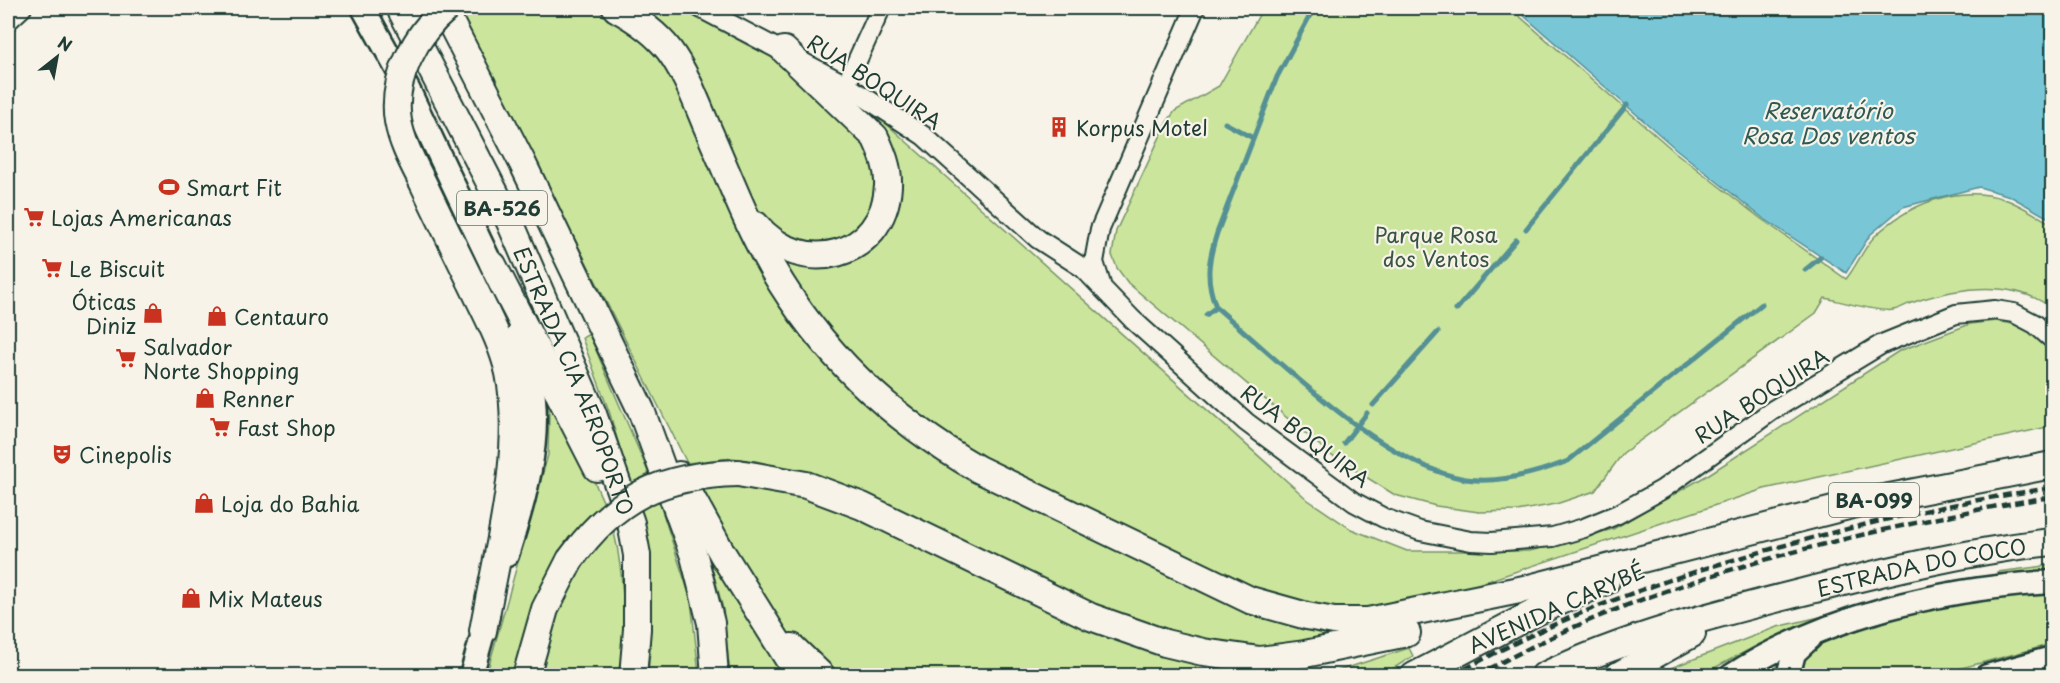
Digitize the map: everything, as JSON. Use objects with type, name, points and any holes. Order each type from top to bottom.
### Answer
[{"type":"highway","name":"ESTRADA CIA AEROPORTO","points":[[400,8],[510,222],[593,414],[631,523],[637,555],[638,602],[633,675]]},
{"type":"highway","points":[[616,8],[654,34],[681,68],[742,208],[771,267],[800,313],[837,358],[902,419],[939,447],[978,469],[1224,589],[1279,610],[1334,621],[1368,621],[1529,588],[1702,545]]},
{"type":"highway","points":[[448,13],[430,23],[411,53],[400,86],[398,121],[405,146],[470,280],[508,371],[514,422],[511,471],[483,632]]},
{"type":"highway","name":"ESTRADA CIA AEROPORTO","points":[[448,13],[641,410]]},
{"type":"highway","points":[[742,208],[773,242],[790,252],[812,257],[838,253],[862,241],[880,216],[885,203],[888,174],[875,137],[784,50]]},
{"type":"highway","points":[[493,265],[567,405],[609,495],[624,539],[638,602]]},
{"type":"highway","points":[[641,410],[722,553],[799,675]]},
{"type":"highway","points":[[641,410],[694,556],[711,623],[716,675]]},
{"type":"highway","name":"BA-099","points":[[1702,545],[1864,502],[2051,463]]},
{"type":"highway","points":[[526,675],[545,609],[570,560],[598,524],[647,489],[693,475],[738,473],[806,485],[853,502],[1091,617],[1165,643],[1203,652],[1260,660],[1305,654],[1407,633]]},
{"type":"highway","name":"ESTRADA DO COCO","points":[[1793,594],[1945,559],[2052,542]]},
{"type":"highway","name":"AVENIDA CARYBÉ","points":[[1414,675],[1536,612],[1612,579],[1702,545]]},
{"type":"highway","points":[[1288,675],[1529,588]]},
{"type":"highway","points":[[1544,675],[1659,631],[1724,610],[1793,594]]},
{"type":"highway","points":[[1617,675],[1692,634],[1793,594]]},
{"type":"highway","points":[[763,616],[822,675]]},
{"type":"highway","points":[[1587,675],[1659,631]]},
{"type":"main road","name":"BA-526","points":[[363,8],[408,89],[493,265]]},
{"type":"main road","points":[[471,675],[527,490],[537,432],[536,408],[529,364],[493,265]]},
{"type":"main road","points":[[1731,675],[1775,649],[1827,629],[1926,600],[1987,589],[2052,582]]},
{"type":"main road","points":[[1788,675],[1790,661],[1799,646],[1827,629]]},
{"type":"main road","points":[[1987,675],[2052,658]]},
{"type":"street","points":[[8,21],[22,8]]},
{"type":"street","name":"RUA BOQUIRA","points":[[700,8],[784,50],[846,85],[924,136],[1053,250],[1083,268],[1107,294],[1246,422],[1353,502],[1384,518],[1419,531],[1471,541],[1552,537],[1618,514],[1663,489],[1773,410],[1882,344],[1929,323],[1956,314],[1995,310],[2025,318],[2052,339]]},
{"type":"street","points":[[846,85],[881,8]]},
{"type":"street","points":[[1107,294],[1095,269],[1095,250],[1100,229],[1195,8]]},
{"type":"street","points":[[1053,250],[1076,253],[1086,246],[1100,229]]},
{"type":"green space","points":[[463,8],[595,8],[644,38],[669,67],[727,195],[894,423],[1332,633],[1331,642],[1291,648],[1231,648],[1133,624],[820,478],[756,461],[731,458],[687,463],[460,10]]},
{"type":"green space","points":[[635,8],[679,8],[770,54],[822,92],[868,144],[876,168],[876,193],[870,215],[849,236],[820,244],[791,239],[764,219]]},
{"type":"green space","name":"Parque Rosa dos Ventos","points":[[1263,8],[1510,8],[1675,152],[1760,218],[1846,279],[1874,237],[1902,215],[1934,200],[1969,194],[1986,195],[2010,201],[2052,224],[2052,308],[2020,293],[1985,288],[1931,297],[1887,310],[1825,298],[1816,313],[1623,453],[1595,491],[1556,504],[1517,511],[1479,512],[1436,506],[1395,495],[1332,456],[1128,283],[1117,268],[1112,255],[1116,231],[1167,122],[1175,111],[1219,86]]},
{"type":"green space","points":[[881,119],[1308,500],[1351,529],[1407,551],[1530,551],[1613,529],[1706,476],[1899,351],[1970,324],[1996,321],[2018,325],[2041,339],[2052,358],[2052,426],[1764,489],[1475,585],[1411,603],[1364,610],[1320,609],[1277,599],[1025,483],[918,418],[835,341],[780,262],[785,258],[884,227],[875,124]]},
{"type":"green space","points":[[589,334],[649,474],[630,484],[610,414],[582,338]]},
{"type":"green space","points":[[545,384],[578,445],[606,508],[538,602],[513,675],[486,676],[548,455],[549,411]]},
{"type":"green space","points":[[730,483],[788,492],[852,512],[1111,637],[1138,647],[1171,657],[1256,669],[1258,675],[832,675],[801,648],[774,618],[699,490]]},
{"type":"green space","points":[[658,498],[691,600],[699,675],[648,675],[651,633],[650,591],[638,508]]},
{"type":"green space","points":[[613,527],[620,564],[623,601],[620,675],[536,676],[558,607],[585,558]]},
{"type":"green space","points":[[708,553],[790,675],[730,675],[723,609]]},
{"type":"green space","points":[[2052,565],[2052,572],[1999,577],[1998,572]]},
{"type":"green space","points":[[2052,591],[2052,644],[1935,675],[1799,676],[1804,660],[1814,648],[1834,636],[1861,626],[1928,609],[1998,597]]},
{"type":"green space","points":[[1828,615],[1760,644],[1701,675],[1650,676],[1777,627]]},
{"type":"green space","points":[[1409,648],[1413,656],[1383,675],[1325,675]]},
{"type":"water","name":"Reservatório Rosa Dos ventos","points":[[1515,8],[2052,8],[2052,220],[2010,196],[1979,187],[1903,207],[1870,235],[1846,273],[1764,219],[1676,149]]},
{"type":"waterway","points":[[1314,8],[1277,77],[1217,233],[1210,261],[1210,288],[1216,307],[1301,382],[1367,433],[1401,454],[1434,470],[1466,479],[1505,479],[1544,470],[1568,461],[1762,304]]},
{"type":"waterway","points":[[1526,229],[1627,105]]},
{"type":"waterway","points":[[1225,123],[1253,138]]},
{"type":"waterway","points":[[1456,310],[1516,240]]},
{"type":"waterway","points":[[1805,270],[1821,257]]},
{"type":"waterway","points":[[1206,315],[1216,307]]},
{"type":"waterway","points":[[1373,405],[1438,332]]},
{"type":"waterway","points":[[1344,443],[1367,413]]},
{"type":"railway","points":[[1453,676],[1544,629],[1687,574],[1785,545],[1889,519],[2052,488]]},
{"type":"railway","points":[[1477,676],[1573,627],[1674,588],[1726,571],[1883,530],[2052,497]]},
{"type":"place","name":"Korpus Motel","points":[[1059,127]]},
{"type":"place","name":"Smart Fit","points":[[169,187]]},
{"type":"place","name":"Lojas Americanas","points":[[34,217]]},
{"type":"place","name":"Le Biscuit","points":[[52,268]]},
{"type":"place","name":"Óticas Diniz","points":[[153,313]]},
{"type":"place","name":"Centauro","points":[[217,316]]},
{"type":"place","name":"Salvador Norte Shopping","points":[[126,358]]},
{"type":"place","name":"Renner","points":[[205,398]]},
{"type":"place","name":"Fast Shop","points":[[220,427]]},
{"type":"place","name":"Cinepolis","points":[[62,454]]},
{"type":"place","name":"Loja do Bahia","points":[[204,503]]},
{"type":"place","name":"Mix Mateus","points":[[191,598]]}]
